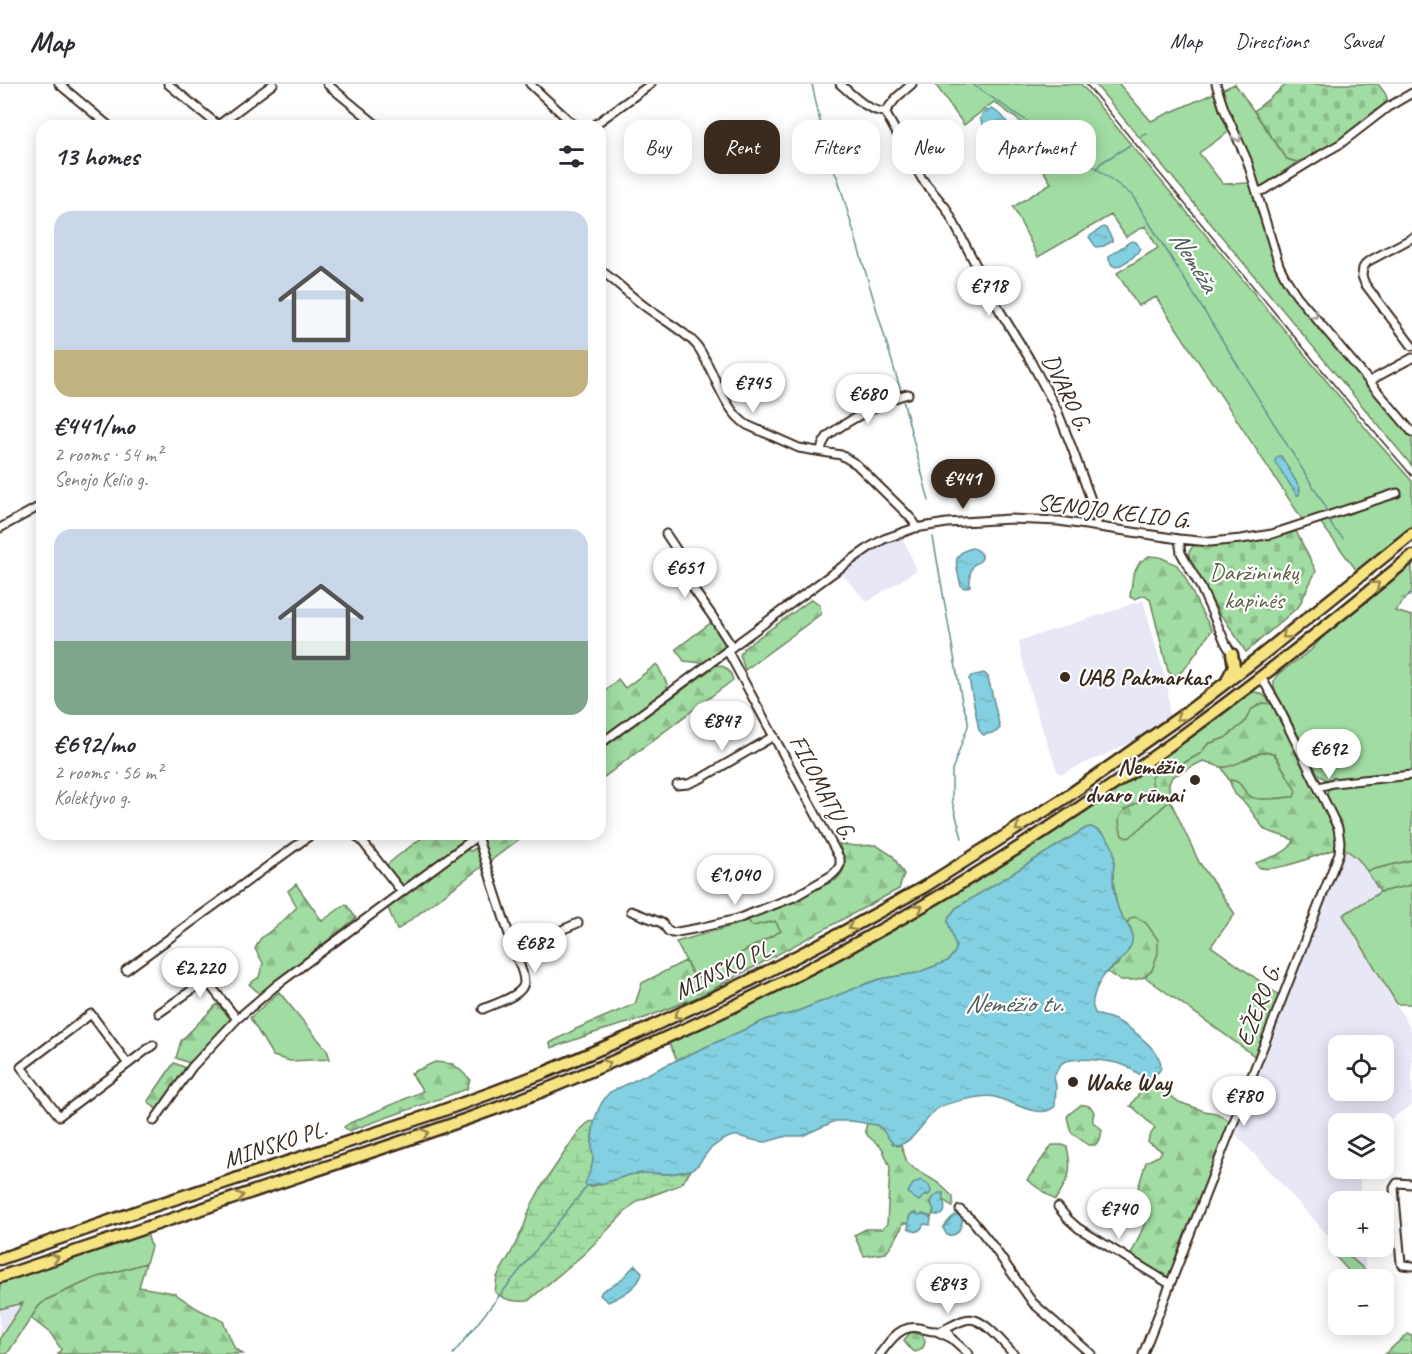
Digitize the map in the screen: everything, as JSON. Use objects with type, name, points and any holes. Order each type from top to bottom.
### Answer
[{"type":"highway","name":"MINSKO PL.","points":[[0,1259],[442,1110],[555,1068],[694,1008],[924,887],[1035,818],[1190,710],[1412,534]]},
{"type":"highway","name":"MINSKO PL.","points":[[0,1276],[489,1111],[539,1092],[603,1066],[722,1012],[821,962],[904,917],[1091,800],[1261,677],[1412,556]]},
{"type":"highway","points":[[1232,654],[1245,659],[1258,658]]},
{"type":"highway","points":[[1226,681],[1234,666],[1232,654]]},
{"type":"street","points":[[59,84],[102,120]]},
{"type":"street","points":[[168,84],[210,120]]},
{"type":"street","points":[[225,120],[273,84]]},
{"type":"street","points":[[327,84],[371,120]]},
{"type":"street","points":[[530,84],[569,120]]},
{"type":"street","points":[[601,120],[651,84]]},
{"type":"street","points":[[840,84],[859,101],[878,112],[885,112],[912,84]]},
{"type":"street","points":[[1216,84],[1224,109],[1247,160],[1279,265],[1286,279],[1412,432]]},
{"type":"street","points":[[1257,192],[1340,144],[1388,106],[1412,93]]},
{"type":"street","name":"DVARO G.","points":[[885,112],[922,179],[946,208],[1000,311],[1057,410],[1097,516],[1097,527]]},
{"type":"street","points":[[1412,238],[1367,262],[1362,276],[1369,289],[1412,346]]},
{"type":"street","points":[[606,275],[697,346],[732,411],[740,420],[799,448],[841,455],[856,464],[907,514],[914,522],[915,528]]},
{"type":"street","points":[[1370,383],[1412,358]]},
{"type":"street","points":[[821,450],[825,440],[838,429],[877,407],[908,394]]},
{"type":"street","name":"SENOJO KELIO G.","points":[[606,740],[832,573],[884,539],[915,528],[947,523],[1016,519],[1059,521],[1210,542],[1272,534],[1397,493]]},
{"type":"street","points":[[0,528],[36,509]]},
{"type":"street","name":"FILOMATŲ G.","points":[[631,911],[662,923],[668,932],[672,933],[699,928],[737,919],[794,897],[832,875],[840,865],[840,859],[713,617],[692,587],[678,552],[666,534]]},
{"type":"street","points":[[1179,539],[1181,553],[1201,588],[1232,654]]},
{"type":"street","name":"EŽERO G.","points":[[1143,1354],[1339,853],[1338,828],[1277,704],[1261,677]]},
{"type":"street","points":[[677,785],[688,784],[700,779],[774,736]]},
{"type":"street","points":[[1318,787],[1333,783],[1412,775]]},
{"type":"street","points":[[126,969],[304,840]]},
{"type":"street","points":[[362,840],[402,892]]},
{"type":"street","points":[[154,1121],[192,1067],[237,1019],[278,984],[472,840]]},
{"type":"street","points":[[481,840],[525,980],[524,986],[516,994],[483,1009]]},
{"type":"street","points":[[514,950],[578,923]]},
{"type":"street","points":[[159,1013],[206,980],[237,1019]]},
{"type":"street","points":[[128,1064],[91,1014],[21,1066],[59,1116],[128,1064],[153,1045]]},
{"type":"street","points":[[1412,1184],[1398,1184],[1394,1188],[1401,1263],[1412,1266]]},
{"type":"street","points":[[1058,1207],[1078,1228],[1170,1284]]},
{"type":"street","points":[[960,1210],[985,1236],[1033,1303],[1092,1354]]},
{"type":"street","points":[[936,1331],[968,1319],[977,1321],[994,1333],[1014,1354]]},
{"type":"street","points":[[880,1354],[892,1338],[901,1331],[915,1326],[936,1331],[951,1338],[969,1354]]},
{"type":"street","points":[[946,1329],[951,1338]]},
{"type":"shaded area","points":[[902,537],[917,570],[867,602],[840,572],[854,561]]},
{"type":"shaded area","name":"UAB Pakmarkas","points":[[1143,600],[1168,689],[1169,715],[1133,741],[1061,774],[1057,771],[1033,702],[1019,641]]},
{"type":"shaded area","points":[[1343,847],[1358,859],[1380,892],[1343,915],[1412,1031],[1412,1105],[1394,1117],[1394,1113],[1328,1113],[1328,1179],[1360,1179],[1360,1191],[1328,1191],[1328,1235],[1234,1132]]},
{"type":"shaded area","points":[[1350,1257],[1365,1257],[1366,1269]]},
{"type":"shaded area","points":[[24,1302],[0,1338],[0,1309]]},
{"type":"green space","points":[[935,84],[1081,84],[1372,436],[1412,481],[1412,526],[1357,571],[1317,518],[1304,522],[1156,297],[1138,306],[1117,273],[1158,248],[1145,226],[1126,237],[1111,215],[1038,257],[1013,207],[1051,183],[1045,174],[1096,174],[1096,120],[1018,120],[994,102],[964,125],[964,120],[960,120]]},
{"type":"green space","points":[[1095,84],[1119,84],[1151,121],[1235,84],[1287,159],[1297,162],[1261,187],[1230,131],[1199,153],[1223,184],[1250,183],[1280,271],[1329,338],[1412,436],[1412,466]]},
{"type":"green space","points":[[1287,84],[1378,84],[1388,101],[1316,155],[1297,162],[1287,159],[1254,111]]},
{"type":"green space","name":"Daržininkų kapinės","points":[[1296,531],[1316,571],[1299,606],[1246,652],[1221,616],[1189,561],[1189,552],[1193,546],[1233,544]]},
{"type":"green space","points":[[1149,556],[1160,557],[1177,565],[1212,630],[1178,675],[1172,675],[1168,671],[1150,599],[1145,595],[1134,599],[1130,597],[1133,575],[1140,562]]},
{"type":"green space","points":[[1412,563],[1412,591],[1395,611],[1412,616],[1412,772],[1326,780],[1318,774],[1274,688],[1274,680],[1278,674],[1311,650],[1328,631]]},
{"type":"green space","points":[[812,599],[820,605],[821,614],[745,670],[740,655],[744,648]]},
{"type":"green space","points":[[713,621],[726,644],[724,648],[703,663],[684,661],[676,649]]},
{"type":"green space","points":[[657,664],[667,684],[667,690],[606,736],[606,690],[618,679],[625,688]]},
{"type":"green space","points":[[717,665],[731,674],[733,680],[606,775],[606,746]]},
{"type":"green space","points":[[1253,692],[1266,697],[1272,704],[1266,703],[1252,709],[1244,723],[1225,738],[1208,744],[1200,754],[1167,772],[1159,772],[1154,791],[1149,797],[1124,810],[1143,826],[1170,800],[1199,862],[1235,914],[1211,946],[1279,995],[1256,1057],[1145,977],[1152,970],[1131,918],[1127,923],[1117,906],[1113,880],[1114,854],[1101,832],[1091,827],[956,908],[948,921],[956,947],[948,961],[917,973],[880,979],[793,1013],[768,1019],[677,1060],[669,1043],[789,985],[993,870],[1101,800]]},
{"type":"green space","points":[[1263,703],[1272,704],[1336,832],[1335,849],[1285,866],[1258,867],[1256,863],[1288,849],[1294,840],[1265,830],[1246,804],[1235,794],[1229,780],[1240,784],[1254,798],[1294,797],[1296,791],[1275,754],[1269,752],[1257,754],[1225,767],[1203,761],[1172,777],[1169,784],[1170,800],[1129,838],[1122,836],[1120,815],[1154,792],[1151,777],[1159,772],[1168,772],[1200,754],[1208,744],[1225,738],[1244,723],[1252,709]]},
{"type":"green space","points":[[1270,751],[1297,791],[1294,797],[1265,799],[1251,797],[1240,784],[1229,780],[1222,768]]},
{"type":"green space","points":[[1412,778],[1412,860],[1367,871],[1358,859],[1343,847],[1341,827],[1328,801],[1328,790],[1331,785]]},
{"type":"green space","points":[[419,840],[467,840],[405,887],[386,866]]},
{"type":"green space","points":[[484,840],[518,840],[489,862],[482,843]]},
{"type":"green space","points":[[839,844],[876,845],[893,856],[904,874],[899,889],[702,995],[645,1018],[551,1048],[550,1043],[578,1028],[635,1004],[642,983],[685,961],[695,978],[781,931],[775,921],[752,926],[748,920],[836,880],[845,866]]},
{"type":"green space","points":[[477,847],[484,865],[397,930],[388,908],[465,850],[471,851]]},
{"type":"green space","points":[[1412,860],[1412,885],[1380,892],[1367,871]]},
{"type":"green space","points":[[296,884],[322,921],[346,904],[356,918],[260,994],[249,984],[259,977],[263,963],[255,949],[260,939],[297,907],[288,891]]},
{"type":"green space","points":[[1412,885],[1412,1004],[1397,1004],[1343,915],[1380,892]]},
{"type":"green space","points":[[1136,917],[1146,923],[1158,940],[1158,953],[1152,970],[1145,977],[1120,980],[1107,972],[1118,964],[1131,929],[1127,923],[1131,918]]},
{"type":"green space","points":[[748,920],[753,926],[775,921],[782,931],[695,978],[676,942]]},
{"type":"green space","points":[[279,992],[327,1050],[330,1059],[290,1061],[273,1056],[250,1018]]},
{"type":"green space","points":[[217,1004],[232,1020],[192,1064],[176,1058],[181,1041]]},
{"type":"green space","points":[[435,1062],[453,1064],[470,1079],[467,1089],[349,1131],[344,1127],[423,1091],[411,1073]]},
{"type":"green space","points":[[174,1063],[189,1069],[157,1110],[148,1101]]},
{"type":"green space","points":[[1156,1085],[1179,1102],[1216,1113],[1231,1121],[1169,1280],[1130,1257],[1146,1221],[1131,1211],[1146,1162],[1159,1156],[1162,1151],[1148,1142],[1155,1128],[1130,1106],[1143,1088]]},
{"type":"green space","points":[[1081,1105],[1092,1109],[1093,1122],[1102,1130],[1100,1140],[1095,1145],[1088,1145],[1071,1132],[1067,1117]]},
{"type":"green space","points":[[595,1121],[592,1136],[593,1162],[590,1187],[629,1175],[670,1174],[691,1170],[684,1181],[677,1186],[640,1200],[630,1207],[585,1253],[528,1301],[514,1301],[502,1297],[495,1292],[497,1277],[524,1226],[531,1206],[579,1131],[589,1122]]},
{"type":"green space","points":[[867,1123],[877,1125],[897,1146],[901,1145],[907,1162],[940,1184],[953,1197],[953,1204],[952,1207],[944,1200],[942,1193],[931,1203],[934,1210],[931,1218],[915,1213],[910,1215],[908,1223],[903,1223],[886,1253],[864,1256],[854,1235],[866,1229],[882,1229],[887,1224],[890,1167],[882,1148],[865,1131]]},
{"type":"green space","points":[[1052,1145],[1067,1147],[1070,1163],[1067,1181],[1055,1200],[1027,1180]]},
{"type":"green space","points":[[147,1233],[151,1247],[146,1263],[95,1278],[46,1300],[39,1306],[7,1354],[0,1354],[0,1338],[23,1303],[0,1309],[0,1283]]},
{"type":"green space","points":[[1336,1257],[1350,1257],[1364,1269],[1347,1269]]},
{"type":"green space","points":[[146,1263],[139,1287],[174,1293],[198,1309],[223,1321],[235,1349],[243,1354],[58,1354],[61,1349],[51,1334],[31,1318],[46,1300],[95,1278]]},
{"type":"green space","points":[[912,1332],[922,1335],[925,1340],[919,1351],[915,1352],[904,1340]]},
{"type":"green space","points":[[1407,1334],[1412,1336],[1412,1354],[1385,1354]]},
{"type":"water","points":[[991,109],[996,111],[1006,120],[981,120],[985,111]]},
{"type":"water","points":[[1103,227],[1106,228],[1112,241],[1104,246],[1096,247],[1089,237]]},
{"type":"water","points":[[1131,241],[1136,242],[1140,248],[1136,254],[1119,266],[1112,265],[1109,256]]},
{"type":"water","points":[[1279,456],[1300,488],[1299,495],[1275,462]]},
{"type":"water","points":[[972,548],[979,551],[982,559],[973,565],[970,586],[965,588],[961,586],[956,563],[960,554]]},
{"type":"water","points":[[984,673],[988,677],[1000,728],[996,732],[983,735],[979,730],[969,679],[971,676]]},
{"type":"water","name":"Nemėžio tv.","points":[[1091,827],[1105,836],[1113,849],[1116,901],[1132,935],[1131,945],[1126,953],[1107,972],[1099,984],[1093,998],[1093,1009],[1095,1013],[1123,1024],[1153,1049],[1161,1064],[1156,1074],[1145,1077],[1128,1067],[1106,1061],[1070,1060],[1061,1064],[1054,1077],[1055,1106],[1049,1110],[1026,1109],[992,1096],[956,1101],[937,1109],[911,1138],[899,1145],[893,1144],[877,1125],[851,1121],[835,1121],[802,1136],[787,1136],[766,1142],[732,1136],[709,1150],[698,1165],[691,1170],[670,1174],[641,1173],[587,1186],[585,1183],[593,1160],[594,1124],[601,1104],[610,1092],[768,1019],[793,1013],[880,979],[917,973],[948,961],[956,947],[948,922],[956,908]]},
{"type":"water","points":[[921,1180],[929,1185],[931,1191],[919,1201],[908,1192],[913,1184]]},
{"type":"water","points":[[939,1193],[943,1193],[945,1209],[939,1215],[933,1214],[931,1203]]},
{"type":"water","points":[[915,1213],[929,1216],[930,1225],[924,1224],[916,1232],[908,1228],[910,1215]]},
{"type":"water","points":[[957,1214],[963,1218],[960,1228],[954,1235],[947,1235],[943,1228]]},
{"type":"water","points":[[635,1265],[642,1272],[634,1286],[608,1302],[600,1295],[602,1291],[620,1281]]},
{"type":"waterway","points":[[812,84],[828,159],[838,179],[901,392]]},
{"type":"waterway","name":"Nemėža","points":[[972,84],[1132,195],[1324,504],[1326,511]]},
{"type":"waterway","points":[[1141,136],[1147,134]]},
{"type":"waterway","points":[[1097,168],[1101,163],[1130,145]]},
{"type":"waterway","points":[[903,400],[929,501]]},
{"type":"waterway","name":"Nemėža","points":[[1329,521],[1343,538]]},
{"type":"waterway","points":[[933,537],[962,702],[968,720],[968,726],[952,770],[952,801],[962,838]]},
{"type":"waterway","name":"Nemėža","points":[[1402,598],[1412,594]]},
{"type":"waterway","points":[[453,1354],[587,1186]]},
{"type":"railway","points":[[1086,84],[1412,476]]},
{"type":"place","name":"UAB Pakmarkas","points":[[1065,677]]},
{"type":"place","name":"Nemėžio dvaro rūmai","points":[[1195,780]]},
{"type":"place","name":"Wake Way","points":[[1073,1082]]}]
